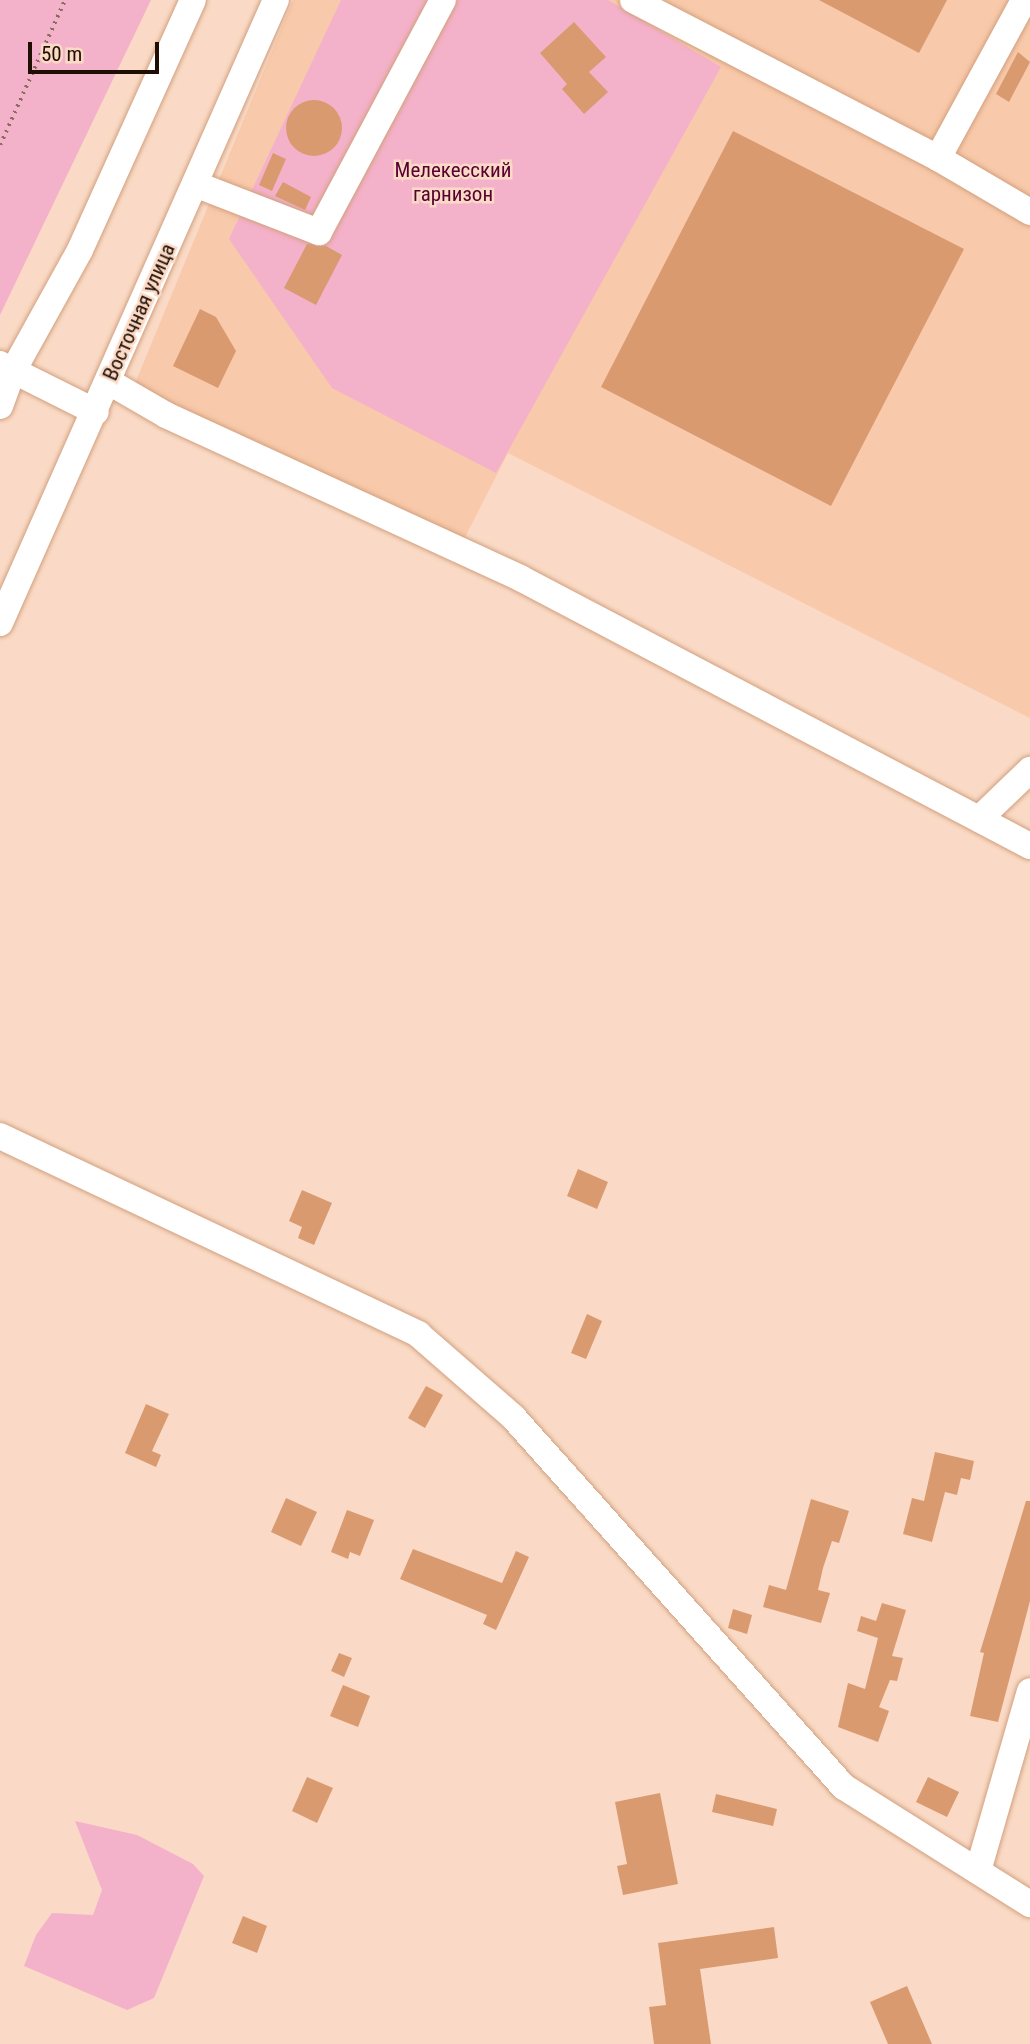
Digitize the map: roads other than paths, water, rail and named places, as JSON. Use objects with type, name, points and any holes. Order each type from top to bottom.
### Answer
[{"type":"street","points":[[0,406],[7,367],[80,250],[193,0]]},
{"type":"street","name":"Восточная улица","points":[[0,623],[96,412],[276,0]]},
{"type":"street","points":[[195,184],[319,232],[443,0]]},
{"type":"street","points":[[633,0],[938,158],[1030,212]]},
{"type":"street","points":[[938,158],[1024,0]]},
{"type":"street","points":[[7,367],[96,412]]},
{"type":"street","points":[[109,382],[166,415],[520,578],[1030,846]]},
{"type":"street","points":[[979,819],[1030,770]]},
{"type":"street","points":[[0,1136],[418,1334],[513,1417],[844,1787],[1030,1904]]},
{"type":"street","points":[[978,1871],[1030,1690]]},
{"type":"park label","name":"Мелекесский гарнизон","points":[[453,182]]}]
